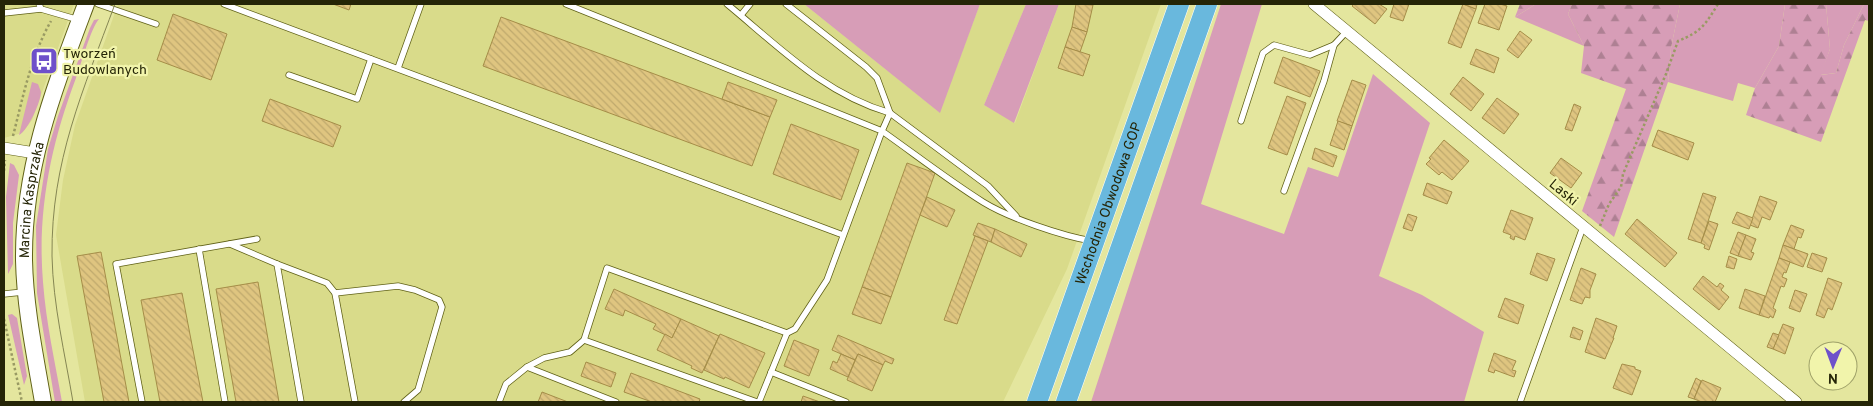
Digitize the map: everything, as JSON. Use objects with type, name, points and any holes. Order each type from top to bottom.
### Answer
[{"type":"highway","name":"Wschodnia Obwodowa GOP","points":[[1037,402],[1179,4]]},
{"type":"highway","name":"Wschodnia Obwodowa GOP","points":[[1066,402],[1207,4]]},
{"type":"highway","points":[[1023,402],[1056,351]]},
{"type":"street","name":"Marcina Kasprzaka","points":[[43,402],[26,292],[24,261],[25,223],[35,153],[44,120],[86,4]]},
{"type":"street","name":"Laski","points":[[1314,4],[1796,402]]},
{"type":"street","points":[[4,148],[35,153]]},
{"type":"lane","points":[[98,4],[156,24]]},
{"type":"lane","points":[[224,4],[843,235]]},
{"type":"lane","points":[[398,68],[421,4]]},
{"type":"lane","points":[[566,4],[882,131],[985,203],[1020,219],[1076,238],[1094,242]]},
{"type":"lane","points":[[727,4],[820,81],[869,107],[890,113],[988,186],[1020,219]]},
{"type":"lane","points":[[741,15],[750,4]]},
{"type":"lane","points":[[584,340],[758,402],[787,333],[795,329],[827,280],[890,113],[877,78],[866,67],[786,4]]},
{"type":"lane","points":[[4,13],[40,6],[79,21]]},
{"type":"lane","points":[[1241,121],[1263,52],[1274,45],[1310,55],[1334,45],[1347,31]]},
{"type":"lane","points":[[1284,192],[1324,81],[1334,45]]},
{"type":"lane","points":[[289,75],[357,99],[371,59]]},
{"type":"lane","points":[[1520,402],[1583,227]]},
{"type":"lane","points":[[142,402],[116,264],[257,239]]},
{"type":"lane","points":[[230,244],[276,264],[328,283],[335,293],[355,402]]},
{"type":"lane","points":[[199,249],[225,402]]},
{"type":"lane","points":[[276,264],[301,402]]},
{"type":"lane","points":[[498,402],[506,384],[527,367],[544,358],[570,352],[584,340],[607,268],[787,333]]},
{"type":"lane","points":[[335,293],[398,286],[415,290],[439,300],[442,307],[418,390],[404,402]]},
{"type":"lane","points":[[4,294],[26,292]]},
{"type":"lane","points":[[527,367],[616,402]]},
{"type":"lane","points":[[772,372],[846,402]]},
{"type":"path","points":[[1596,237],[1609,204],[1621,187],[1623,174],[1666,74],[1678,41],[1694,34],[1706,24],[1718,4]]},
{"type":"path","points":[[13,136],[27,79],[44,34],[56,13]]},
{"type":"path","points":[[4,171],[5,160]]},
{"type":"path","points":[[4,319],[22,402]]},
{"type":"shaded area","points":[[4,4],[74,4],[32,120],[22,133],[4,138]]},
{"type":"shaded area","points":[[118,4],[804,4],[939,112],[980,4],[1026,4],[984,105],[1015,123],[1059,4],[1161,4],[1067,269],[1003,402],[85,402],[56,235],[63,180],[75,125]]},
{"type":"green space","points":[[804,4],[980,4],[940,113]]},
{"type":"green space","points":[[1026,4],[1059,4],[1014,123],[984,105]]},
{"type":"green space","points":[[1221,4],[1262,4],[1201,204],[1284,234],[1308,167],[1338,177],[1373,74],[1430,123],[1379,276],[1422,295],[1484,332],[1464,402],[1091,402]]},
{"type":"green space","points":[[1520,4],[1536,4],[1515,17]]},
{"type":"green space","points":[[1536,4],[1572,4],[1568,14],[1584,46],[1515,17]]},
{"type":"green space","points":[[1572,4],[1680,4],[1671,48],[1668,82],[1614,237],[1582,211],[1626,89],[1581,73],[1584,46],[1568,14]]},
{"type":"green space","points":[[1680,4],[1785,4],[1779,46],[1755,88],[1738,83],[1733,101],[1668,82],[1671,48]]},
{"type":"green space","points":[[1785,4],[1826,4],[1830,49],[1821,75],[1836,73],[1844,45],[1864,4],[1869,4],[1869,21],[1865,20],[1821,142],[1746,115],[1755,88],[1779,46]]},
{"type":"green space","points":[[1826,4],[1864,4],[1844,45],[1836,73],[1820,75],[1830,49]]},
{"type":"green space","points":[[99,19],[90,38],[59,128],[44,204],[42,256],[44,297],[62,402],[55,402],[37,293],[36,226],[48,149],[58,116],[90,28],[94,20]]},
{"type":"green space","points":[[32,82],[38,84],[41,92],[30,122],[19,135]]},
{"type":"green space","points":[[10,163],[14,165],[19,175],[13,223],[13,264],[8,274],[6,197]]},
{"type":"green space","points":[[12,314],[17,318],[27,376],[24,385],[8,315]]},
{"type":"building","points":[[333,4],[351,4],[349,10]]},
{"type":"building","points":[[1076,4],[1093,5],[1087,32],[1072,27]]},
{"type":"building","points":[[1354,4],[1379,4],[1387,9],[1375,24],[1352,6]]},
{"type":"building","points":[[1394,4],[1409,4],[1403,21],[1390,17]]},
{"type":"building","points":[[1463,4],[1476,9],[1461,48],[1448,43]]},
{"type":"building","points":[[1463,4],[1477,4],[1476,9]]},
{"type":"building","points":[[1485,4],[1507,6],[1499,30],[1478,23]]},
{"type":"building","points":[[173,14],[227,34],[211,80],[157,60]]},
{"type":"building","points":[[501,17],[770,117],[752,166],[483,66]]},
{"type":"building","points":[[1072,27],[1087,32],[1080,52],[1065,47]]},
{"type":"building","points":[[1520,31],[1532,40],[1518,58],[1507,50]]},
{"type":"building","points":[[1065,47],[1090,55],[1083,76],[1058,68]]},
{"type":"building","points":[[1476,49],[1499,58],[1494,73],[1470,64]]},
{"type":"building","points":[[44,50],[47,51],[44,59],[42,58]]},
{"type":"building","points":[[1283,57],[1320,71],[1310,97],[1274,83]]},
{"type":"building","points":[[1463,77],[1484,94],[1471,111],[1450,94]]},
{"type":"building","points":[[1352,80],[1366,85],[1352,126],[1337,121]]},
{"type":"building","points":[[728,82],[777,100],[770,117],[722,99]]},
{"type":"building","points":[[1287,96],[1306,103],[1287,155],[1268,148]]},
{"type":"building","points":[[1497,98],[1519,114],[1504,134],[1482,118]]},
{"type":"building","points":[[270,99],[341,126],[333,147],[262,121]]},
{"type":"building","points":[[1574,104],[1581,107],[1572,131],[1565,129]]},
{"type":"building","points":[[1338,121],[1352,126],[1344,150],[1330,145]]},
{"type":"building","points":[[791,124],[859,150],[841,200],[773,174]]},
{"type":"building","points":[[1658,130],[1694,143],[1688,160],[1652,146]]},
{"type":"building","points":[[1444,140],[1469,161],[1452,180],[1442,172],[1439,175],[1426,164]]},
{"type":"building","points":[[1315,148],[1337,156],[1333,167],[1312,159]]},
{"type":"building","points":[[1561,158],[1582,173],[1571,188],[1550,173]]},
{"type":"building","points":[[907,163],[935,173],[891,297],[862,287]]},
{"type":"building","points":[[1427,183],[1452,192],[1447,204],[1423,195]]},
{"type":"building","points":[[1703,193],[1716,197],[1701,243],[1688,239]]},
{"type":"building","points":[[1760,196],[1777,202],[1770,220],[1762,217],[1758,228],[1750,225]]},
{"type":"building","points":[[927,197],[955,210],[947,227],[920,215]]},
{"type":"building","points":[[1511,210],[1533,218],[1525,240],[1515,236],[1514,240],[1510,238],[1511,235],[1503,232]]},
{"type":"building","points":[[1737,212],[1753,218],[1749,229],[1732,223]]},
{"type":"building","points":[[1408,214],[1417,217],[1412,231],[1403,228]]},
{"type":"building","points":[[1637,219],[1677,253],[1665,267],[1625,234]]},
{"type":"building","points":[[1709,221],[1718,224],[1709,250],[1704,248],[1705,245],[1701,243]]},
{"type":"building","points":[[978,223],[995,229],[991,242],[973,235]]},
{"type":"building","points":[[1791,225],[1804,230],[1801,238],[1798,237],[1794,249],[1783,245]]},
{"type":"building","points":[[995,229],[1027,244],[1021,257],[991,242]]},
{"type":"building","points":[[1738,232],[1746,235],[1738,256],[1730,253]]},
{"type":"building","points":[[1746,235],[1756,239],[1751,252],[1754,253],[1751,260],[1738,256]]},
{"type":"building","points":[[975,236],[988,241],[957,324],[944,320]]},
{"type":"building","points":[[1783,245],[1808,254],[1803,267],[1779,258]]},
{"type":"building","points":[[101,252],[129,402],[104,402],[77,256]]},
{"type":"building","points":[[1537,253],[1555,259],[1547,281],[1530,274]]},
{"type":"building","points":[[1812,253],[1827,258],[1822,272],[1807,267]]},
{"type":"building","points":[[1729,256],[1737,259],[1734,269],[1726,267]]},
{"type":"building","points":[[1779,258],[1790,262],[1786,273],[1784,272],[1782,277],[1787,279],[1784,287],[1781,286],[1773,308],[1776,310],[1773,318],[1770,316],[1769,318],[1759,315]]},
{"type":"building","points":[[1581,268],[1596,274],[1590,290],[1590,298],[1585,297],[1582,304],[1570,300]]},
{"type":"building","points":[[1703,276],[1717,287],[1720,283],[1724,286],[1721,290],[1729,297],[1719,310],[1693,289]]},
{"type":"building","points":[[1828,278],[1842,283],[1832,310],[1828,308],[1824,318],[1816,315]]},
{"type":"building","points":[[258,282],[279,402],[236,402],[216,289]]},
{"type":"building","points":[[862,287],[891,297],[881,324],[852,314]]},
{"type":"building","points":[[614,289],[681,319],[672,338],[653,329],[656,324],[625,310],[623,316],[605,309]]},
{"type":"building","points":[[1745,289],[1765,296],[1759,315],[1739,308]]},
{"type":"building","points":[[1795,290],[1807,294],[1800,312],[1789,308]]},
{"type":"building","points":[[182,293],[203,402],[160,402],[141,300]]},
{"type":"building","points":[[1505,298],[1524,305],[1518,324],[1498,317]]},
{"type":"building","points":[[1596,318],[1617,326],[1605,359],[1585,352]]},
{"type":"building","points":[[681,319],[719,336],[702,373],[691,368],[692,366],[657,350],[665,334],[672,338]]},
{"type":"building","points":[[1783,324],[1794,328],[1785,354],[1773,349]]},
{"type":"building","points":[[1573,327],[1583,331],[1580,340],[1570,337]]},
{"type":"building","points":[[1773,333],[1779,335],[1773,349],[1767,347]]},
{"type":"building","points":[[720,334],[765,353],[749,388],[704,370]]},
{"type":"building","points":[[838,335],[894,359],[892,364],[885,361],[883,365],[858,354],[855,360],[832,350]]},
{"type":"building","points":[[794,340],[819,350],[809,376],[784,366]]},
{"type":"building","points":[[1494,353],[1516,361],[1512,370],[1516,371],[1514,377],[1495,370],[1494,373],[1488,371]]},
{"type":"building","points":[[841,354],[855,360],[848,377],[830,369],[833,361],[837,363]]},
{"type":"building","points":[[858,354],[883,365],[872,391],[847,380]]},
{"type":"building","points":[[586,362],[616,373],[611,387],[581,376]]},
{"type":"building","points":[[1622,364],[1635,367],[1635,369],[1641,371],[1632,395],[1613,388]]},
{"type":"building","points":[[631,373],[700,399],[699,402],[652,402],[624,392]]},
{"type":"building","points":[[1696,378],[1701,381],[1694,399],[1688,397]]},
{"type":"building","points":[[1702,380],[1721,388],[1715,402],[1702,402],[1694,399]]},
{"type":"building","points":[[542,392],[568,402],[538,402]]},
{"type":"building","points":[[803,396],[820,402],[801,402]]},
{"type":"tram line","points":[[73,402],[55,293],[52,256],[53,221],[63,157],[71,127],[115,4]]},
{"type":"place","name":"Tworzeń Budowlanych","points":[[44,61]]}]
